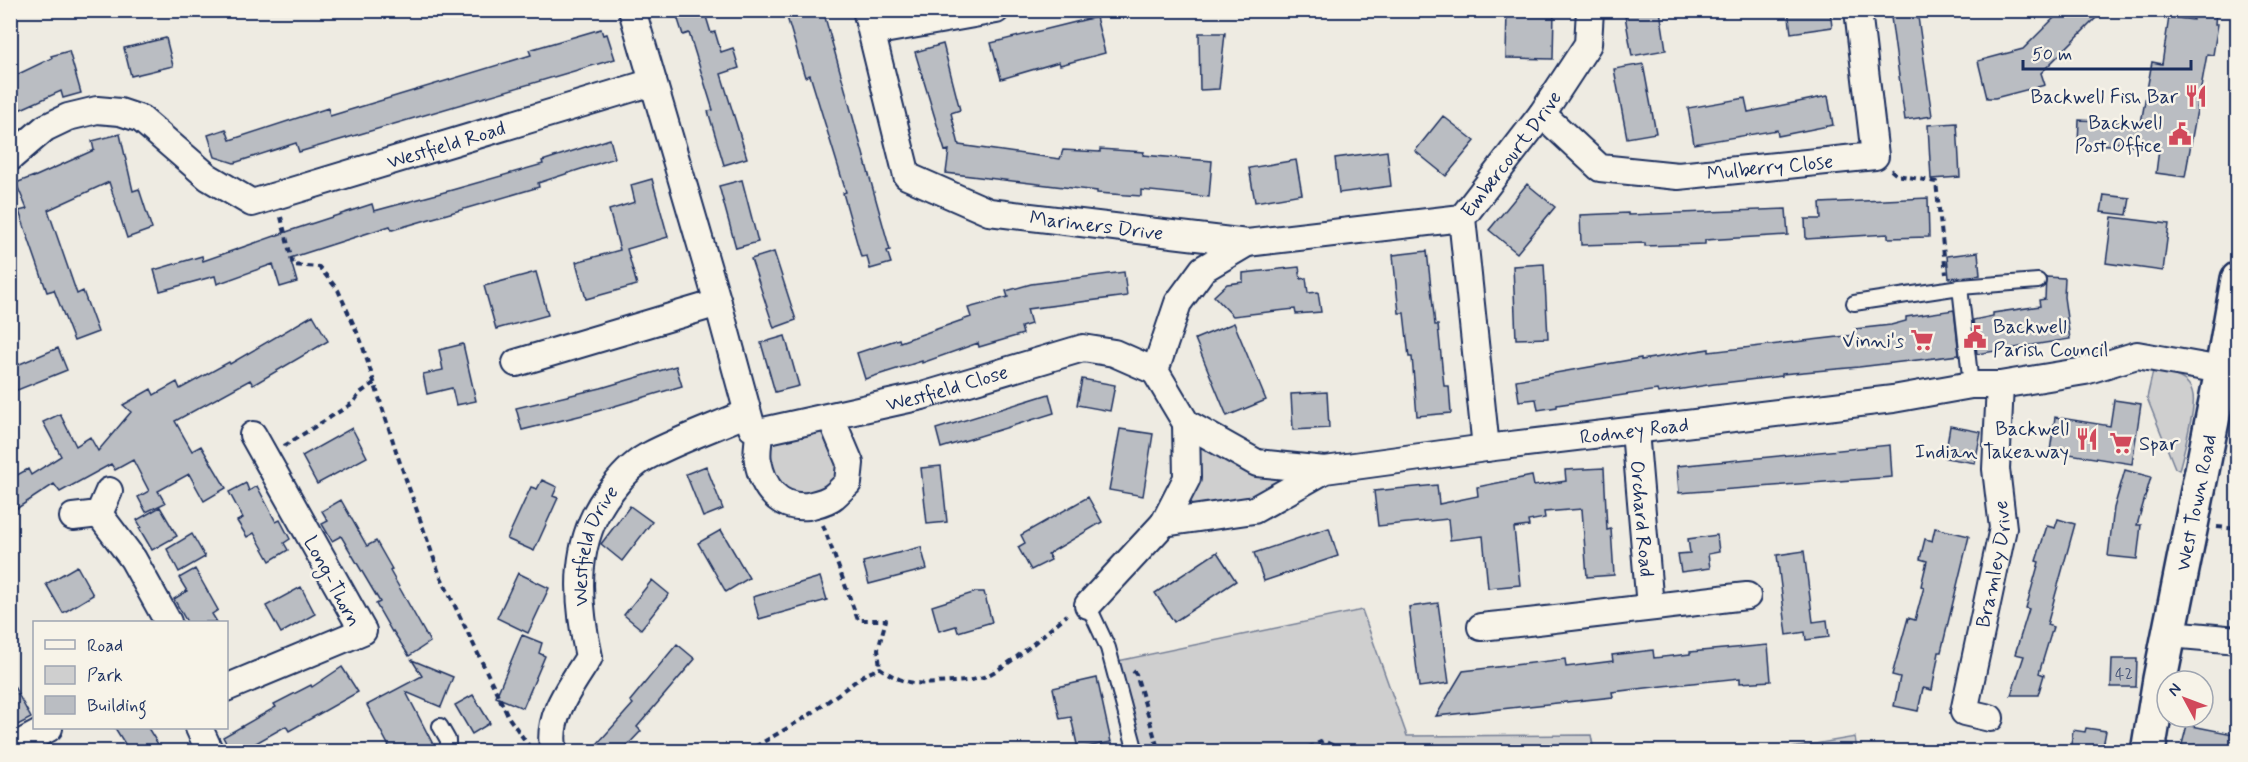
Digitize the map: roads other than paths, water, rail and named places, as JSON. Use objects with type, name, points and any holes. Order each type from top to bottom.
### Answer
[{"type":"main road","name":"West Town Road","points":[[2148,752],[2170,634],[2230,372],[2238,279]]},
{"type":"street","points":[[632,10],[753,423],[757,459],[764,482],[779,501],[796,507],[816,504],[833,497],[848,483],[849,463],[831,418]]},
{"type":"street","points":[[869,21],[996,10]]},
{"type":"street","name":"Embercourt Drive","points":[[1486,448],[1462,218],[1542,114],[1588,44],[1590,10]]},
{"type":"street","name":"Mulberry Close","points":[[1542,114],[1600,168],[1678,176],[1875,156],[1858,10]]},
{"type":"street","name":"Mariners Drive","points":[[869,21],[907,176],[990,212],[1247,243],[1462,218]]},
{"type":"street","name":"Westfield Road","points":[[10,158],[45,128],[68,117],[97,110],[120,112],[141,119],[208,177],[252,203],[653,82]]},
{"type":"street","points":[[1088,605],[1164,523],[1187,478],[1186,423],[1155,371],[1178,303],[1203,269],[1247,243]]},
{"type":"street","points":[[516,363],[718,303]]},
{"type":"street","name":"Westfield Close","points":[[753,423],[831,418],[922,396],[1083,348],[1114,353],[1155,371]]},
{"type":"street","name":"Rodney Road","points":[[1164,523],[1254,510],[1325,470],[1486,448],[1893,399],[1971,386],[2000,385],[2085,370],[2137,355],[2230,372]]},
{"type":"street","name":"Bramley Drive","points":[[1990,718],[1964,712],[2003,528],[1996,470],[2000,385]]},
{"type":"street","name":"Westfield Drive","points":[[555,752],[551,739],[559,707],[589,657],[581,620],[580,566],[587,530],[600,503],[625,472],[649,455],[753,423]]},
{"type":"street","points":[[1186,423],[1257,463],[1325,470]]},
{"type":"street","name":"Orchard Road","points":[[1635,431],[1650,607]]},
{"type":"street","name":"Long-Thorn","points":[[228,687],[363,631],[254,435]]},
{"type":"street","points":[[99,514],[109,491]]},
{"type":"street","points":[[73,517],[99,514]]},
{"type":"street","points":[[99,514],[133,559],[167,621]]},
{"type":"street","points":[[1481,627],[1614,614],[1650,607],[1747,596]]},
{"type":"street","points":[[2170,634],[2238,640]]},
{"type":"street","points":[[10,749],[47,729]]},
{"type":"street","points":[[199,729],[210,752]]},
{"type":"lane","points":[[1854,303],[1954,288],[2038,281]]},
{"type":"lane","points":[[1954,288],[1971,386]]},
{"type":"lane","points":[[1088,605],[1108,648],[1136,752]]},
{"type":"lane","points":[[441,726],[448,740],[448,752]]},
{"type":"place","name":"Backwell Fish Bar","points":[[2196,96]]},
{"type":"place","name":"Backwell Post Office","points":[[2180,134]]},
{"type":"place","name":"Backwell Parish Council","points":[[1975,337]]},
{"type":"place","name":"Vinni's","points":[[1922,340]]},
{"type":"place","name":"Backwell Indian Takeaway","points":[[2087,439]]},
{"type":"place","name":"Spar","points":[[2121,443]]}]
